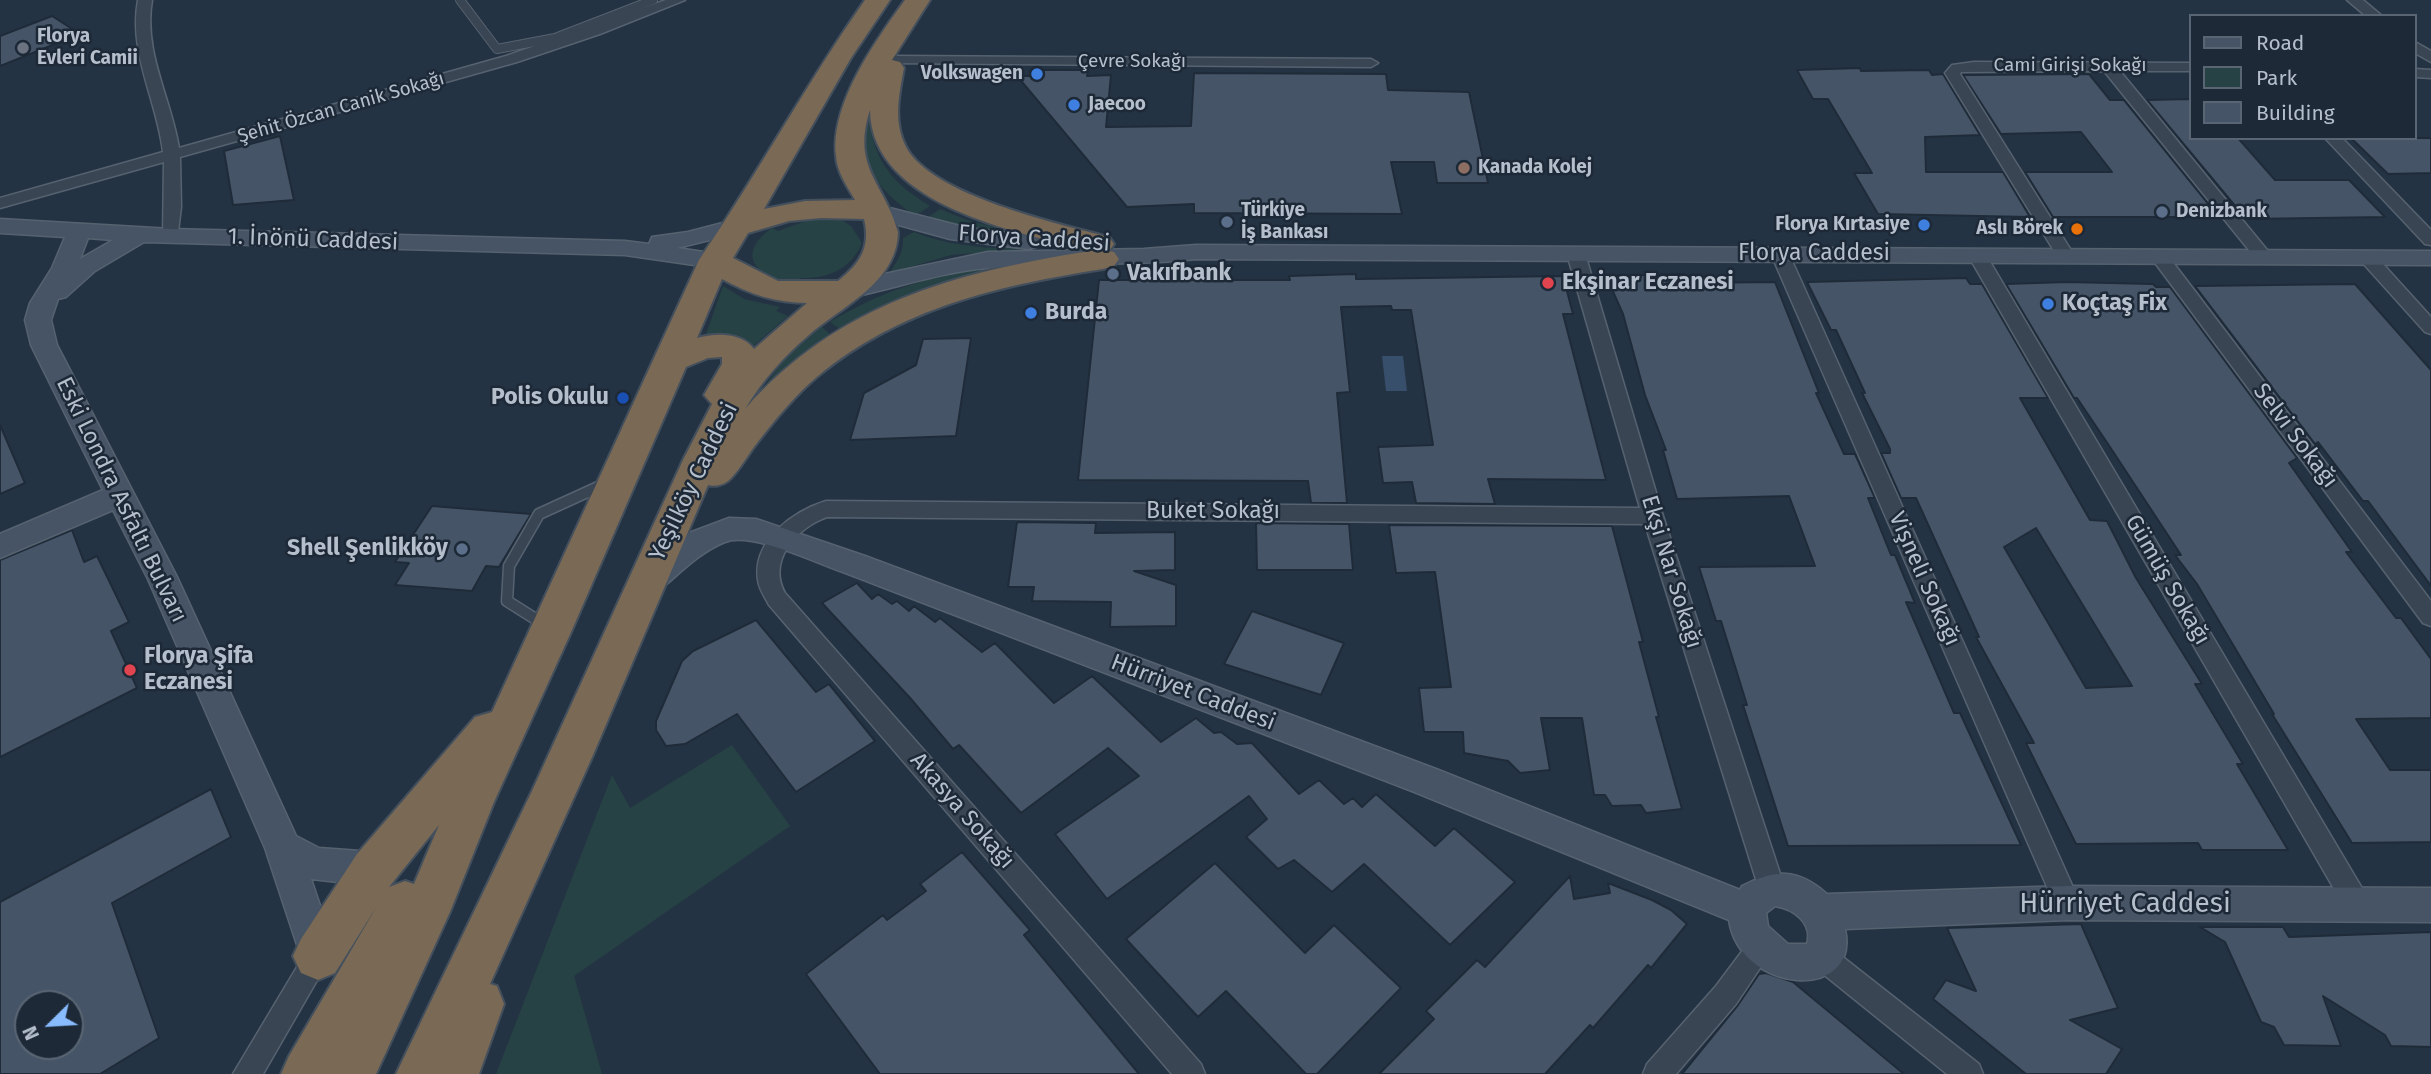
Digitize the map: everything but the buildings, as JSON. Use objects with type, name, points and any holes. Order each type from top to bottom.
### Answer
[{"type":"highway","points":[[349,1074],[431,900],[471,802],[552,630],[715,260],[838,58],[878,0]]},
{"type":"highway","name":"Yeşilköy Caddesi","points":[[544,819],[645,585],[736,395],[776,347],[864,275],[884,244],[884,226],[856,176],[850,156],[851,134],[862,98],[898,26],[918,0]]},
{"type":"highway","points":[[898,26],[893,60],[882,101],[882,119],[889,140],[909,171],[949,198],[1100,252]]},
{"type":"highway","points":[[738,226],[800,208],[874,211]]},
{"type":"highway","points":[[672,527],[778,394],[804,369],[846,338],[898,309],[943,292],[1100,252]]},
{"type":"highway","points":[[715,260],[738,276],[769,290],[796,294],[847,290]]},
{"type":"highway","points":[[670,360],[709,346],[733,347],[739,353],[738,364],[722,394],[718,428]]},
{"type":"highway","points":[[318,956],[374,869],[525,688]]},
{"type":"highway","points":[[307,1074],[420,876],[471,802]]},
{"type":"highway","points":[[422,1074],[544,819]]},
{"type":"highway","points":[[453,1074],[544,819]]},
{"type":"main road","name":"Florya Caddesi","points":[[874,211],[967,237],[1100,252]]},
{"type":"main road","name":"1. İnönü Caddesi","points":[[0,226],[171,236],[625,248]]},
{"type":"main road","points":[[625,248],[689,239],[738,226]]},
{"type":"main road","points":[[43,303],[64,268],[80,230]]},
{"type":"main road","points":[[43,303],[86,266],[140,234]]},
{"type":"main road","points":[[625,248],[715,260]]},
{"type":"main road","name":"Florya Caddesi","points":[[847,290],[986,260],[1100,252],[2431,258]]},
{"type":"main road","name":"Eski Londra Asfaltı Bulvarı","points":[[43,303],[38,320],[44,345],[122,494],[283,848],[318,956]]},
{"type":"main road","points":[[0,547],[122,494]]},
{"type":"main road","name":"Hürriyet Caddesi","points":[[645,585],[700,541],[716,533],[743,528],[784,538],[1424,780],[1760,899]]},
{"type":"main road","points":[[283,848],[315,864],[374,869]]},
{"type":"main road","points":[[1797,894],[1820,912],[1829,935],[1821,956],[1812,962],[1786,962],[1772,956],[1761,947],[1747,922],[1760,899],[1797,894]]},
{"type":"main road","name":"Hürriyet Caddesi","points":[[1820,912],[2067,903],[2431,905]]},
{"type":"street","points":[[145,0],[140,17],[147,64],[167,122],[172,156],[171,236]]},
{"type":"street","name":"Şehit Özcan Canik Sokağı","points":[[0,203],[561,44],[678,0]]},
{"type":"street","points":[[2354,0],[2372,14]]},
{"type":"street","name":"Çevre Sokağı","points":[[893,60],[1371,63]]},
{"type":"street","name":"Cami Girişi Sokağı","points":[[2065,255],[1952,73],[1957,68],[1975,66],[2190,67]]},
{"type":"street","points":[[2108,66],[2263,256]]},
{"type":"street","points":[[2335,140],[2431,240]]},
{"type":"street","name":"Ekşi Nar Sokağı","points":[[1576,254],[1653,516],[1760,899]]},
{"type":"street","name":"Vişneli Sokağı","points":[[1780,254],[2067,903]]},
{"type":"street","name":"Gümüş Sokağı","points":[[1977,255],[2357,904]]},
{"type":"street","name":"Selvi Sokağı","points":[[2159,256],[2431,617]]},
{"type":"street","points":[[2367,257],[2431,328]]},
{"type":"street","name":"Buket Sokağı","points":[[784,538],[795,522],[826,509],[1653,516]]},
{"type":"street","name":"Akasya Sokağı","points":[[784,538],[770,559],[768,582],[777,599],[1191,1074]]},
{"type":"street","points":[[1657,1074],[1726,995],[1761,947]]},
{"type":"street","points":[[247,1074],[318,956]]},
{"type":"street","points":[[1821,956],[1969,1074]]},
{"type":"lane","points":[[460,0],[497,49],[519,47],[585,28],[653,0]]},
{"type":"lane","points":[[552,630],[507,601],[509,566],[540,514],[580,493],[620,478]]},
{"type":"green space","points":[[869,123],[877,151],[889,172],[906,190],[930,206],[915,216],[891,197],[875,178],[865,140],[865,124]]},
{"type":"green space","points":[[940,209],[967,220],[1024,235],[1003,236],[924,220]]},
{"type":"green space","points":[[837,217],[851,226],[862,243],[852,260],[838,271],[820,277],[801,278],[798,283],[772,278],[756,265],[754,248],[760,238],[772,228],[778,231],[808,220],[835,220]]},
{"type":"green space","points":[[914,232],[956,244],[1028,249],[951,255],[889,273],[901,252],[903,238]]},
{"type":"green space","points":[[1009,265],[901,299],[841,330],[830,322],[872,300],[916,283],[961,272]]},
{"type":"green space","points":[[723,286],[744,299],[780,307],[776,311],[788,316],[752,347],[738,335],[706,334]]},
{"type":"green space","points":[[822,327],[832,336],[753,402],[786,357]]},
{"type":"green space","points":[[732,745],[790,826],[574,976],[602,1074],[496,1074],[612,775],[630,808]]},
{"type":"water","points":[[1382,356],[1403,356],[1407,391],[1386,391]]},
{"type":"place","name":"Florya Evleri Camii","points":[[23,48]]},
{"type":"place","name":"Volkswagen","points":[[1037,74]]},
{"type":"place","name":"Jaecoo","points":[[1074,105]]},
{"type":"place","name":"Kanada Kolej","points":[[1464,168]]},
{"type":"place","name":"Denizbank","points":[[2162,212]]},
{"type":"place","name":"Türkiye İş Bankası","points":[[1227,222]]},
{"type":"place","name":"Florya Kırtasiye","points":[[1924,225]]},
{"type":"place","name":"Aslı Börek","points":[[2077,229]]},
{"type":"place","name":"Vakıfbank","points":[[1113,274]]},
{"type":"place","name":"Ekşinar Eczanesi","points":[[1548,283]]},
{"type":"place","name":"Koçtaş Fix","points":[[2048,304]]},
{"type":"place","name":"Burda","points":[[1031,313]]},
{"type":"place","name":"Polis Okulu","points":[[623,398]]},
{"type":"place","name":"Shell Şenlikköy","points":[[462,549]]},
{"type":"place","name":"Florya Şifa Eczanesi","points":[[130,670]]}]
